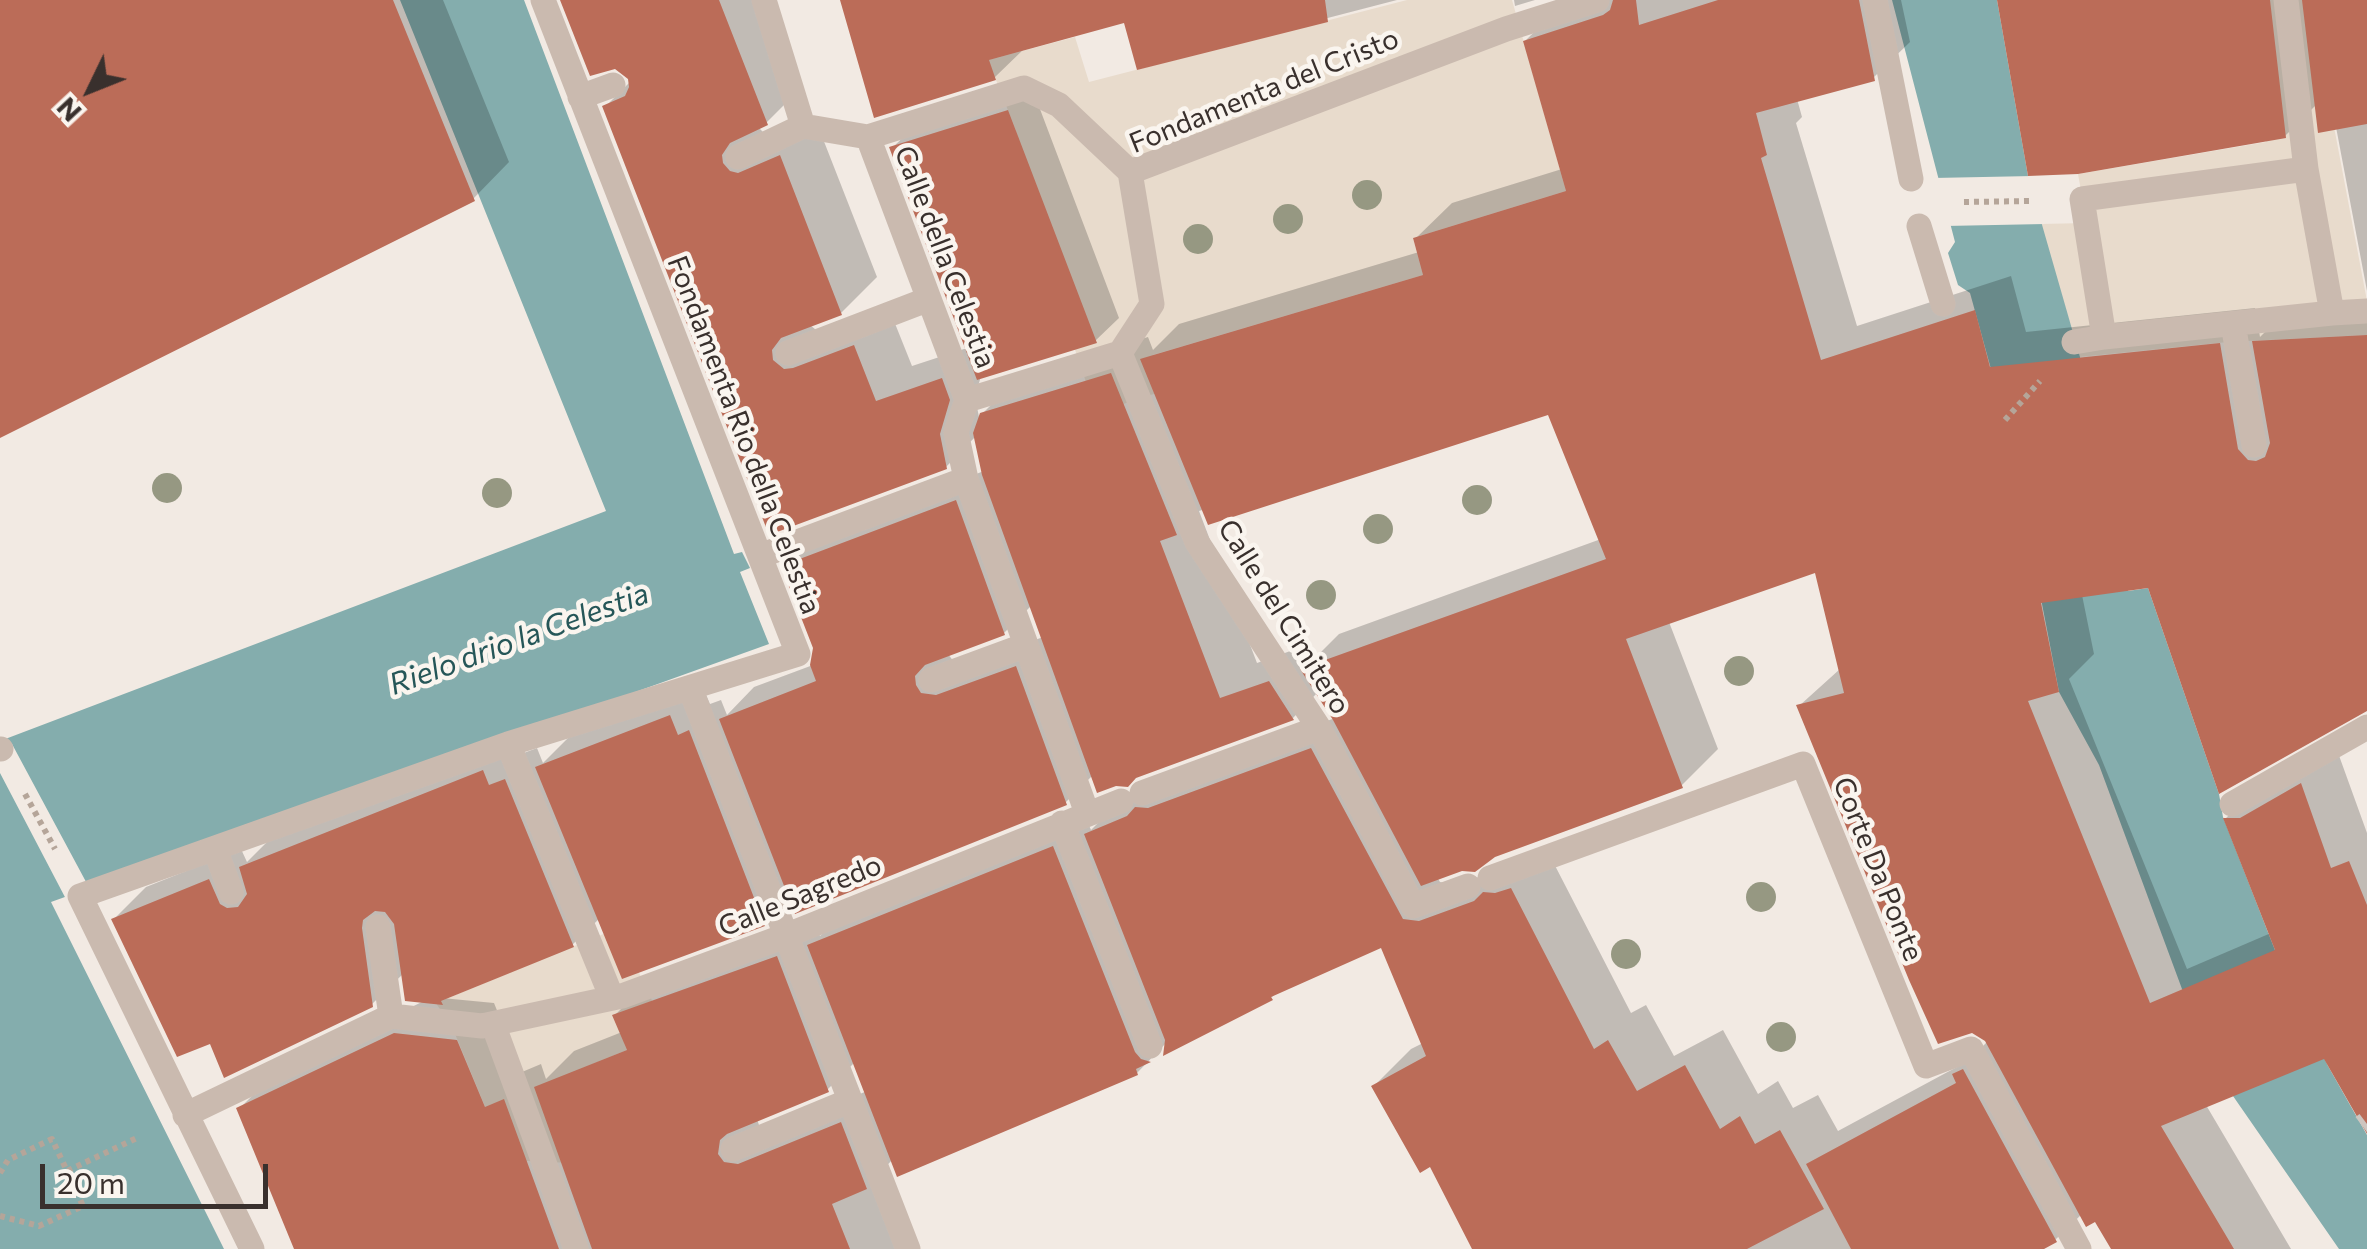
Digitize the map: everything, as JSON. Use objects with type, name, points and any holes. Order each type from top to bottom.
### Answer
[{"type":"street","name":"Fondamenta Rio della Celestia","points":[[80,896],[508,744],[798,654],[543,0]]},
{"type":"street","points":[[738,156],[803,126],[764,0]]},
{"type":"street","name":"Fondamenta del Cristo","points":[[1120,353],[1152,304],[1130,172],[1506,29],[1597,0]]},
{"type":"street","points":[[1875,0],[1912,179]]},
{"type":"street","points":[[2286,0],[2306,169],[2332,313]]},
{"type":"street","points":[[580,97],[612,85]]},
{"type":"street","points":[[868,137],[1024,88],[1059,105],[1130,172]]},
{"type":"street","name":"Calle della Celestia","points":[[803,126],[868,137],[966,400],[956,432],[966,479],[1087,812]]},
{"type":"street","points":[[2104,337],[2082,199],[2306,169]]},
{"type":"street","points":[[1919,226],[1943,304]]},
{"type":"street","points":[[788,353],[929,299]]},
{"type":"street","points":[[2074,342],[2367,311]]},
{"type":"street","points":[[2233,324],[2254,445]]},
{"type":"street","points":[[966,400],[1120,353]]},
{"type":"street","name":"Calle del Cimitero","points":[[1120,353],[1198,542],[1320,728],[1413,906]]},
{"type":"street","points":[[760,556],[966,479]]},
{"type":"street","points":[[931,680],[1026,645]]},
{"type":"street","points":[[690,688],[908,1249]]},
{"type":"street","points":[[2232,804],[2367,727]]},
{"type":"street","name":"Calle Sagredo","points":[[391,1016],[482,1026],[612,998],[785,936],[1087,812],[1320,728]]},
{"type":"street","points":[[508,744],[612,998]]},
{"type":"street","name":"Corte Da Ponte","points":[[1413,906],[1803,764],[1926,1066],[1971,1049],[2074,1241]]},
{"type":"street","points":[[1062,822],[1150,1046]]},
{"type":"street","points":[[215,848],[232,892]]},
{"type":"street","points":[[80,896],[252,1249]]},
{"type":"street","points":[[186,1115],[391,1016],[378,927]]},
{"type":"street","points":[[494,1024],[576,1249]]},
{"type":"street","points":[[733,1149],[849,1102]]},
{"type":"path","points":[[1957,202],[2032,201]]},
{"type":"path","points":[[0,749],[80,896]]},
{"type":"path","points":[[67,1171],[146,1133]]},
{"type":"path","points":[[0,1173],[8,1160],[52,1139],[83,1206],[39,1226],[0,1216]]},
{"type":"shaded area","points":[[1407,0],[1512,0],[1566,191],[1413,238],[1423,275],[1153,355],[1166,390],[1108,409],[1089,391],[1068,329],[1015,128],[988,60],[1075,37],[1089,82]]},
{"type":"shaded area","points":[[2239,0],[2310,0],[2367,301],[2367,335],[2228,342],[2080,357],[2040,224],[2087,223],[2078,174],[2266,142]]},
{"type":"shaded area","points":[[618,928],[664,1026],[624,1043],[627,1050],[588,1066],[589,1164],[507,1160],[455,1034],[436,1003]]},
{"type":"water","name":"Rielo drio la Celestia","points":[[400,0],[524,0],[734,554],[742,552],[750,568],[740,572],[769,644],[51,902],[224,1249],[0,1249],[0,741],[606,511]]},
{"type":"water","points":[[1892,0],[1997,0],[2028,176],[2080,357],[2128,591],[2148,588],[2219,794],[2223,817],[2287,981],[2367,1135],[2367,1249],[2339,1249],[2233,1096],[2182,989],[2099,765],[2059,692],[2010,438],[1970,293],[1958,285],[1948,253],[1955,242]]},
{"type":"pier","points":[[2033,176],[2045,224],[1945,226],[1933,178]]},
{"type":"pier","points":[[12,744],[92,893],[67,901],[0,773],[0,749]]},
{"type":"building","points":[[0,0],[393,0],[475,201],[0,438]]},
{"type":"building","points":[[560,0],[719,0],[768,125],[730,143],[722,155],[723,163],[738,173],[780,155],[842,315],[781,338],[772,350],[773,360],[784,369],[793,368],[854,345],[876,401],[942,378],[950,400],[940,434],[947,469],[769,535],[602,106],[625,96],[628,79],[615,69],[590,76]]},
{"type":"building","points":[[840,0],[1325,0],[1328,22],[1137,70],[1124,23],[989,60],[996,80],[874,118]]},
{"type":"building","points":[[1613,0],[1636,0],[1639,25],[1718,0],[1859,0],[1875,81],[1756,113],[1767,155],[1761,158],[1821,360],[1975,310],[1990,367],[2220,343],[2238,449],[2248,460],[2256,461],[2265,457],[2270,443],[2252,341],[2367,335],[2367,711],[2219,794],[2148,588],[2041,603],[2059,692],[2028,701],[2150,1003],[2275,950],[2223,818],[2240,818],[2301,783],[2331,868],[2349,861],[2367,905],[2367,1134],[2324,1059],[2161,1126],[2234,1249],[2111,1249],[2095,1222],[2086,1227],[1985,1041],[1972,1033],[1938,1044],[1796,705],[1844,693],[1815,573],[1626,639],[1683,788],[1495,857],[1475,872],[1462,871],[1421,886],[1333,720],[1300,669],[1606,559],[1548,415],[1208,525],[1140,359],[1423,275],[1413,238],[1566,191],[1523,41],[1603,15],[1610,10]]},
{"type":"building","points":[[1997,0],[2270,0],[2286,138],[2078,174],[2028,176]]},
{"type":"building","points":[[2302,0],[2367,0],[2367,124],[2318,133]]},
{"type":"building","points":[[1008,110],[1097,343],[977,380],[889,147]]},
{"type":"building","points":[[1111,373],[1177,535],[1160,541],[1220,698],[1269,681],[1294,720],[1136,778],[1128,787],[1116,786],[1097,793],[982,475],[973,433],[980,413]]},
{"type":"building","points":[[956,500],[1005,635],[925,665],[915,676],[916,685],[921,693],[936,695],[1016,666],[1067,805],[795,914],[719,719],[816,681],[810,665],[813,648],[781,566]]},
{"type":"building","points":[[670,715],[678,735],[689,730],[765,926],[622,979],[535,767]]},
{"type":"building","points":[[1311,748],[1403,919],[1419,921],[1474,901],[1483,892],[1511,888],[1594,1049],[1608,1040],[1637,1091],[1685,1065],[1720,1129],[1740,1116],[1755,1144],[1780,1130],[1824,1209],[1747,1249],[1472,1249],[1430,1167],[1420,1173],[1371,1086],[1426,1056],[1381,948],[1271,997],[1273,1000],[1163,1056],[1165,1040],[1084,834],[1127,816],[1135,807],[1148,808]]},
{"type":"building","points":[[483,770],[489,785],[505,779],[574,947],[441,1001],[443,1005],[405,1001],[394,924],[385,912],[375,911],[363,920],[362,928],[373,1007],[224,1078],[210,1044],[177,1057],[111,919],[209,879],[220,904],[238,907],[247,894],[239,867]]},
{"type":"building","points":[[1053,846],[1135,1052],[1151,1062],[1136,1069],[1138,1075],[897,1177],[807,945]]},
{"type":"building","points":[[777,956],[829,1092],[727,1134],[720,1140],[718,1154],[724,1162],[738,1164],[841,1122],[867,1189],[832,1204],[850,1249],[592,1249],[534,1087],[627,1050],[612,1015]]},
{"type":"building","points":[[394,1033],[457,1040],[485,1107],[504,1099],[559,1249],[294,1249],[236,1108]]},
{"type":"building","points":[[1963,1069],[2057,1242],[2044,1249],[1851,1249],[1806,1164],[1956,1083],[1952,1074]]},
{"type":"tunnel","points":[[2363,1127],[2367,1124]]}]
